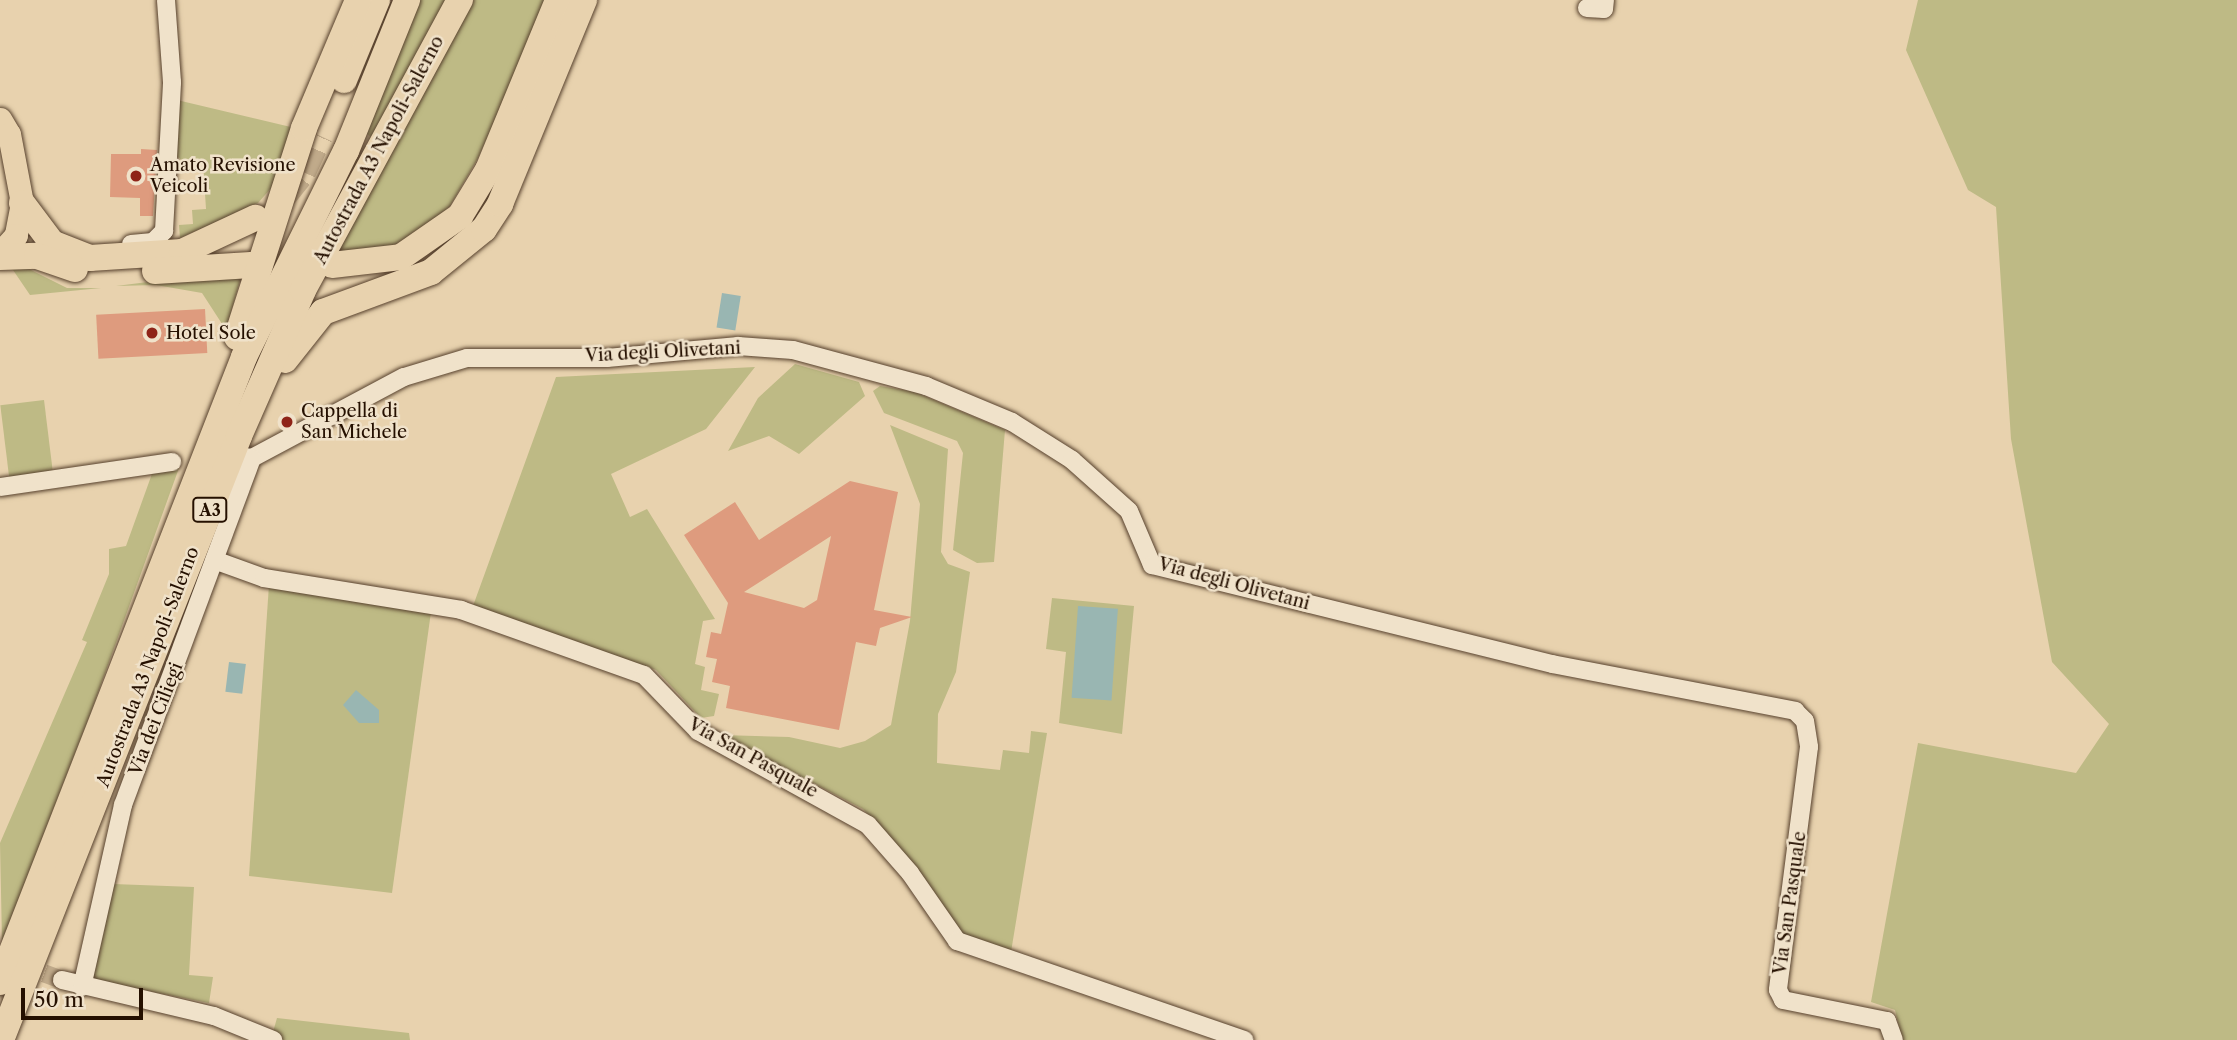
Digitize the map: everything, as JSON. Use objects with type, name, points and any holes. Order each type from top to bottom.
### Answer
[{"type":"highway","points":[[131,651],[153,565],[243,321],[304,128],[358,0]]},
{"type":"highway","points":[[320,136],[377,0]]},
{"type":"highway","name":"Autostrada A3 Napoli-Salerno","points":[[0,982],[244,357],[346,152],[407,0]]},
{"type":"highway","name":"Autostrada A3 Napoli-Salerno","points":[[1,1040],[245,450],[303,290],[460,0]]},
{"type":"highway","points":[[332,265],[401,257],[460,216],[488,170],[558,0]]},
{"type":"highway","name":"A3","points":[[245,450],[297,340],[323,312],[431,272],[484,229],[500,204],[584,0]]},
{"type":"highway","points":[[22,203],[52,243],[77,256],[100,259],[190,250],[255,218]]},
{"type":"highway","points":[[0,255],[37,257],[111,273],[251,265]]},
{"type":"main road","points":[[0,119],[9,134],[22,203],[16,235],[0,255]]},
{"type":"street","points":[[100,259],[119,247],[153,242],[164,231],[172,82],[166,0]]},
{"type":"street","points":[[1587,8],[1604,9],[1605,0]]},
{"type":"street","name":"Via degli Olivetani","points":[[245,450],[404,377],[467,358],[607,358],[738,346],[793,350],[926,386],[1012,422],[1072,460],[1129,511],[1152,565],[1552,664],[1795,712],[1805,721]]},
{"type":"street","name":"Via dei Ciliegi","points":[[82,987],[123,805],[217,561],[245,450]]},
{"type":"street","points":[[0,487],[172,462]]},
{"type":"street","name":"Via San Pasquale","points":[[217,561],[264,578],[461,610],[644,676],[698,731],[868,825],[911,873],[957,941],[1244,1040]]},
{"type":"street","name":"Via San Pasquale","points":[[1805,721],[1807,776],[1778,989],[1783,1000],[1887,1021],[1894,1040]]},
{"type":"street","points":[[62,980],[82,987],[214,1016],[273,1040]]},
{"type":"shaded area","points":[[418,0],[450,0],[373,138],[365,133]]},
{"type":"shaded area","points":[[474,0],[548,0],[478,158],[450,206],[419,233],[384,250],[336,255]]},
{"type":"shaded area","points":[[1918,0],[2237,0],[2237,1040],[1902,1040],[1895,1010],[1871,1002],[1918,743],[2076,773],[2109,724],[2052,662],[2011,439],[1996,207],[1968,190],[1906,50]]},
{"type":"shaded area","points":[[177,100],[295,128],[272,187],[258,203],[180,238],[179,225],[193,224],[192,210],[206,209],[203,163],[187,164],[175,155]]},
{"type":"shaded area","points":[[19,264],[67,288],[101,288],[30,295],[13,270],[0,265]]},
{"type":"shaded area","points":[[243,270],[226,330],[202,293],[156,285],[116,286]]},
{"type":"shaded area","points":[[795,364],[859,382],[865,396],[799,454],[769,436],[728,451],[758,398]]},
{"type":"shaded area","points":[[755,367],[706,429],[611,474],[630,517],[647,509],[715,619],[703,621],[695,664],[705,667],[701,690],[719,694],[714,716],[701,718],[656,670],[473,606],[556,377]]},
{"type":"shaded area","points":[[880,386],[915,392],[1005,430],[994,562],[977,563],[953,550],[963,453],[957,441],[884,413],[873,391]]},
{"type":"shaded area","points":[[44,400],[54,478],[10,484],[0,405]]},
{"type":"shaded area","points":[[890,425],[948,449],[941,552],[948,564],[970,572],[956,672],[938,714],[937,763],[1000,770],[1003,750],[1029,753],[1031,731],[1047,733],[1011,952],[963,934],[916,866],[863,809],[721,735],[789,737],[840,748],[865,741],[891,725],[910,621],[920,504]]},
{"type":"shaded area","points":[[179,468],[91,712],[2,941],[0,843],[87,642],[82,640],[109,574],[109,549],[126,546],[153,471]]},
{"type":"shaded area","points":[[269,585],[431,612],[392,893],[249,876]]},
{"type":"shaded area","points":[[1052,598],[1134,606],[1122,734],[1059,723],[1066,652],[1046,649]]},
{"type":"shaded area","points":[[113,884],[194,887],[189,975],[213,977],[209,1003],[92,980]]},
{"type":"shaded area","points":[[277,1018],[409,1033],[410,1040],[283,1040],[273,1032]]},
{"type":"water","points":[[722,293],[741,296],[735,331],[717,328]]},
{"type":"water","points":[[1078,606],[1118,609],[1111,701],[1072,698]]},
{"type":"water","points":[[229,662],[246,664],[242,694],[225,692]]},
{"type":"water","points":[[356,690],[379,710],[379,723],[359,723],[343,705]]},
{"type":"building","name":"Amato Revisione Veicoli","points":[[141,149],[157,150],[153,216],[140,216],[140,198],[110,197],[111,154],[141,154]]},
{"type":"building","name":"Hotel Sole","points":[[205,309],[207,353],[98,359],[96,315]]},
{"type":"building","points":[[850,481],[898,492],[874,610],[912,617],[880,628],[876,646],[856,642],[839,730],[726,708],[730,686],[712,682],[717,659],[706,657],[711,632],[721,634],[728,603],[684,535],[735,502],[759,540]],"holes":[[[831,536],[817,600],[804,608],[744,592]]]},
{"type":"tunnel","points":[[283,197],[303,172],[320,136]]},
{"type":"tunnel","points":[[19,964],[62,980]]},
{"type":"place","name":"Amato Revisione Veicoli","points":[[136,176]]},
{"type":"place","name":"Hotel Sole","points":[[152,333]]},
{"type":"place","name":"Cappella di San Michele","points":[[287,422]]}]
